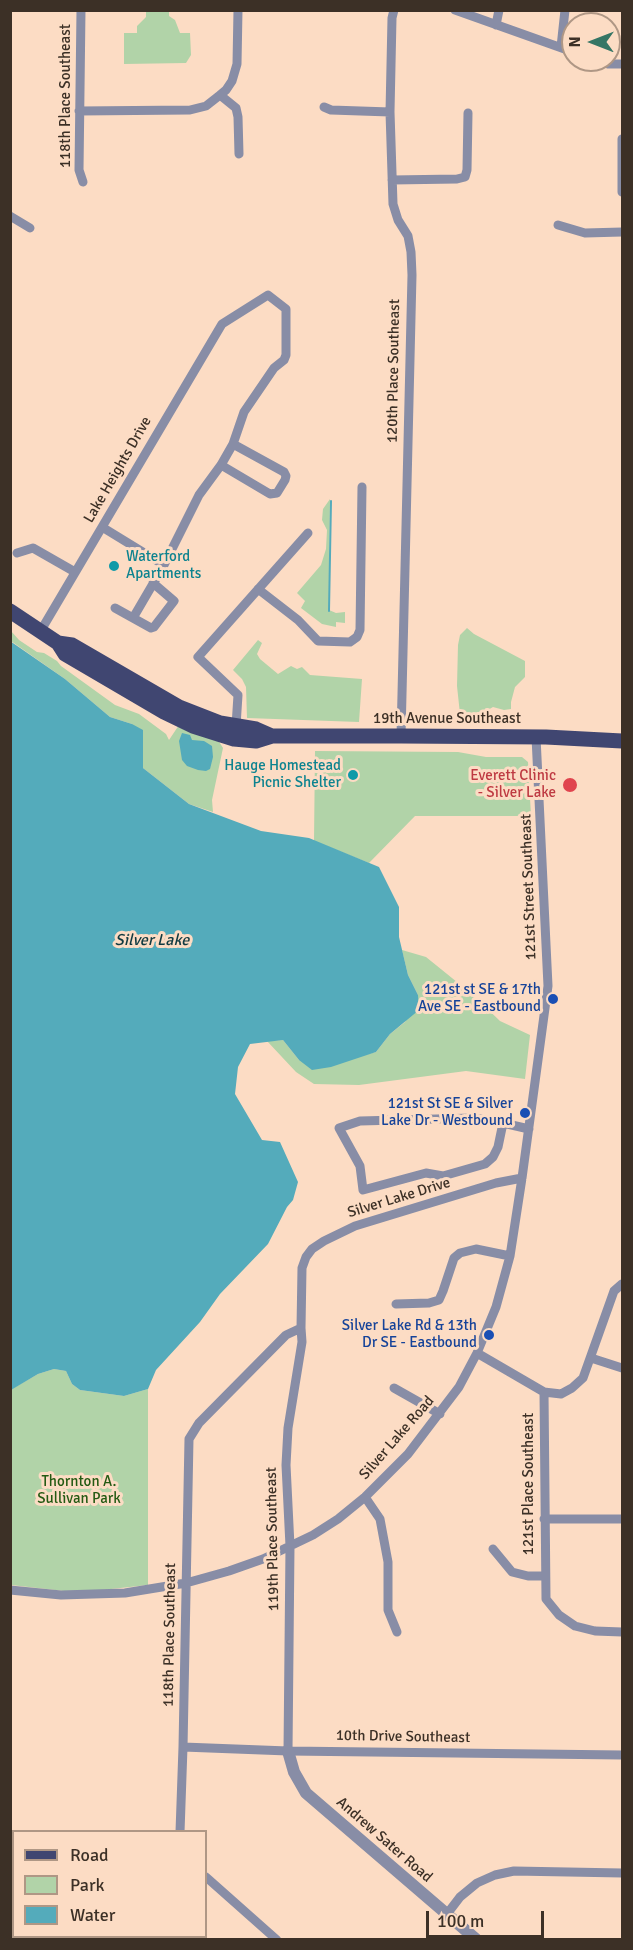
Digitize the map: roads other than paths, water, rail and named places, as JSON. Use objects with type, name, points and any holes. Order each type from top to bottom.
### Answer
[{"type":"main road","name":"19th Avenue Southeast","points":[[10,611],[58,643],[72,645],[179,707],[201,717],[256,729],[272,736]]},
{"type":"main road","name":"19th Avenue Southeast","points":[[58,643],[65,654],[164,712],[193,726],[234,739],[256,741],[272,736],[401,736],[536,737],[622,741]]},
{"type":"street","name":"118th Place Southeast","points":[[81,10],[79,170],[83,182]]},
{"type":"street","points":[[79,111],[190,110],[206,106],[226,90],[232,81],[237,64],[238,10]]},
{"type":"street","name":"120th Place Southeast","points":[[394,10],[390,112],[393,204],[398,220],[408,236],[411,252],[401,736]]},
{"type":"street","points":[[455,10],[561,47]]},
{"type":"street","points":[[496,24],[499,10]]},
{"type":"street","points":[[220,95],[236,108],[239,154]]},
{"type":"street","points":[[324,107],[340,111],[390,112]]},
{"type":"street","points":[[392,180],[465,177],[468,113]]},
{"type":"street","points":[[622,140],[622,192]]},
{"type":"street","points":[[10,216],[30,228]]},
{"type":"street","points":[[558,225],[585,233],[622,232]]},
{"type":"street","name":"Lake Heights Drive","points":[[40,632],[222,324],[268,294],[286,309],[286,355],[284,360],[274,368],[244,412],[233,444]]},
{"type":"street","points":[[133,618],[164,565],[199,495],[233,444],[284,472],[286,476],[277,493],[270,494],[221,465]]},
{"type":"street","points":[[258,589],[298,620],[318,641],[350,642],[357,638],[360,630],[362,487]]},
{"type":"street","points":[[102,527],[164,565]]},
{"type":"street","points":[[236,726],[238,695],[198,657],[308,533]]},
{"type":"street","points":[[17,553],[33,548],[75,572]]},
{"type":"street","points":[[115,608],[148,628],[154,627],[174,601],[153,583]]},
{"type":"street","name":"121st Street Southeast","points":[[522,1178],[548,986],[536,737]]},
{"type":"street","points":[[503,1123],[498,1147],[493,1157],[485,1164],[442,1176],[426,1173],[363,1190],[360,1166],[339,1128],[360,1121],[474,1118],[503,1123],[529,1129]]},
{"type":"street","name":"Silver Lake Road","points":[[10,1590],[61,1595],[99,1595],[186,1583],[229,1571],[290,1546],[338,1519],[365,1497],[408,1454],[459,1387],[477,1353],[496,1307],[510,1256],[522,1178]]},
{"type":"street","name":"Silver Lake Drive","points":[[301,1328],[303,1268],[306,1257],[312,1249],[355,1226],[496,1183],[522,1178]]},
{"type":"street","points":[[396,1304],[429,1303],[439,1300],[454,1258],[460,1253],[476,1249],[510,1256]]},
{"type":"street","points":[[477,1353],[544,1392],[561,1394],[572,1388],[582,1378],[614,1291],[622,1284]]},
{"type":"street","name":"118th Place Southeast","points":[[180,1830],[189,1439],[200,1422],[286,1335],[301,1328]]},
{"type":"street","name":"119th Place Southeast","points":[[288,1751],[290,1546],[286,1465],[287,1437],[302,1342],[301,1328]]},
{"type":"street","points":[[591,1358],[622,1368]]},
{"type":"street","points":[[394,1388],[440,1414]]},
{"type":"street","name":"121st Place Southeast","points":[[544,1392],[546,1599],[559,1615],[575,1626],[595,1631],[622,1632]]},
{"type":"street","points":[[365,1497],[380,1519],[388,1562],[388,1610],[397,1632]]},
{"type":"street","points":[[544,1519],[622,1519]]},
{"type":"street","name":"121st Place Southeast","points":[[493,1549],[512,1572],[528,1576],[545,1576]]},
{"type":"street","name":"10th Drive Southeast","points":[[183,1747],[288,1751],[622,1755]]},
{"type":"street","name":"Andrew Sater Road","points":[[288,1751],[294,1772],[306,1793],[477,1940]]},
{"type":"street","points":[[447,1914],[460,1897],[477,1883],[495,1875],[514,1871],[622,1873]]},
{"type":"street","points":[[207,1878],[277,1940]]},
{"type":"water","name":"Silver Lake","points":[[10,641],[65,679],[110,717],[143,730],[143,768],[189,804],[261,831],[309,838],[379,867],[399,907],[399,937],[408,975],[418,995],[419,1010],[390,1034],[376,1052],[331,1067],[312,1070],[299,1060],[283,1040],[250,1044],[238,1067],[235,1094],[262,1140],[280,1142],[298,1182],[293,1200],[268,1244],[220,1294],[200,1322],[156,1370],[148,1389],[124,1396],[80,1390],[72,1384],[66,1371],[54,1369],[38,1374],[11,1390]]},
{"type":"water","points":[[182,733],[190,735],[192,740],[204,741],[212,746],[213,757],[210,769],[198,770],[187,766],[182,760],[179,741]]},
{"type":"waterway","points":[[329,611],[331,501]]},
{"type":"place","name":"Waterford Apartments","points":[[114,566]]},
{"type":"place","name":"Hauge Homestead Picnic Shelter","points":[[353,775]]},
{"type":"place","name":"Everett Clinic - Silver Lake","points":[[570,785]]},
{"type":"place","name":"121st st SE & 17th Ave SE - Eastbound","points":[[553,999]]},
{"type":"place","name":"121st St SE & Silver Lake Dr - Westbound","points":[[525,1113]]},
{"type":"place","name":"Silver Lake Rd & 13th Dr SE - Eastbound","points":[[489,1335]]},
{"type":"park label","name":"Thornton A. Sullivan Park","points":[[79,1490]]}]
